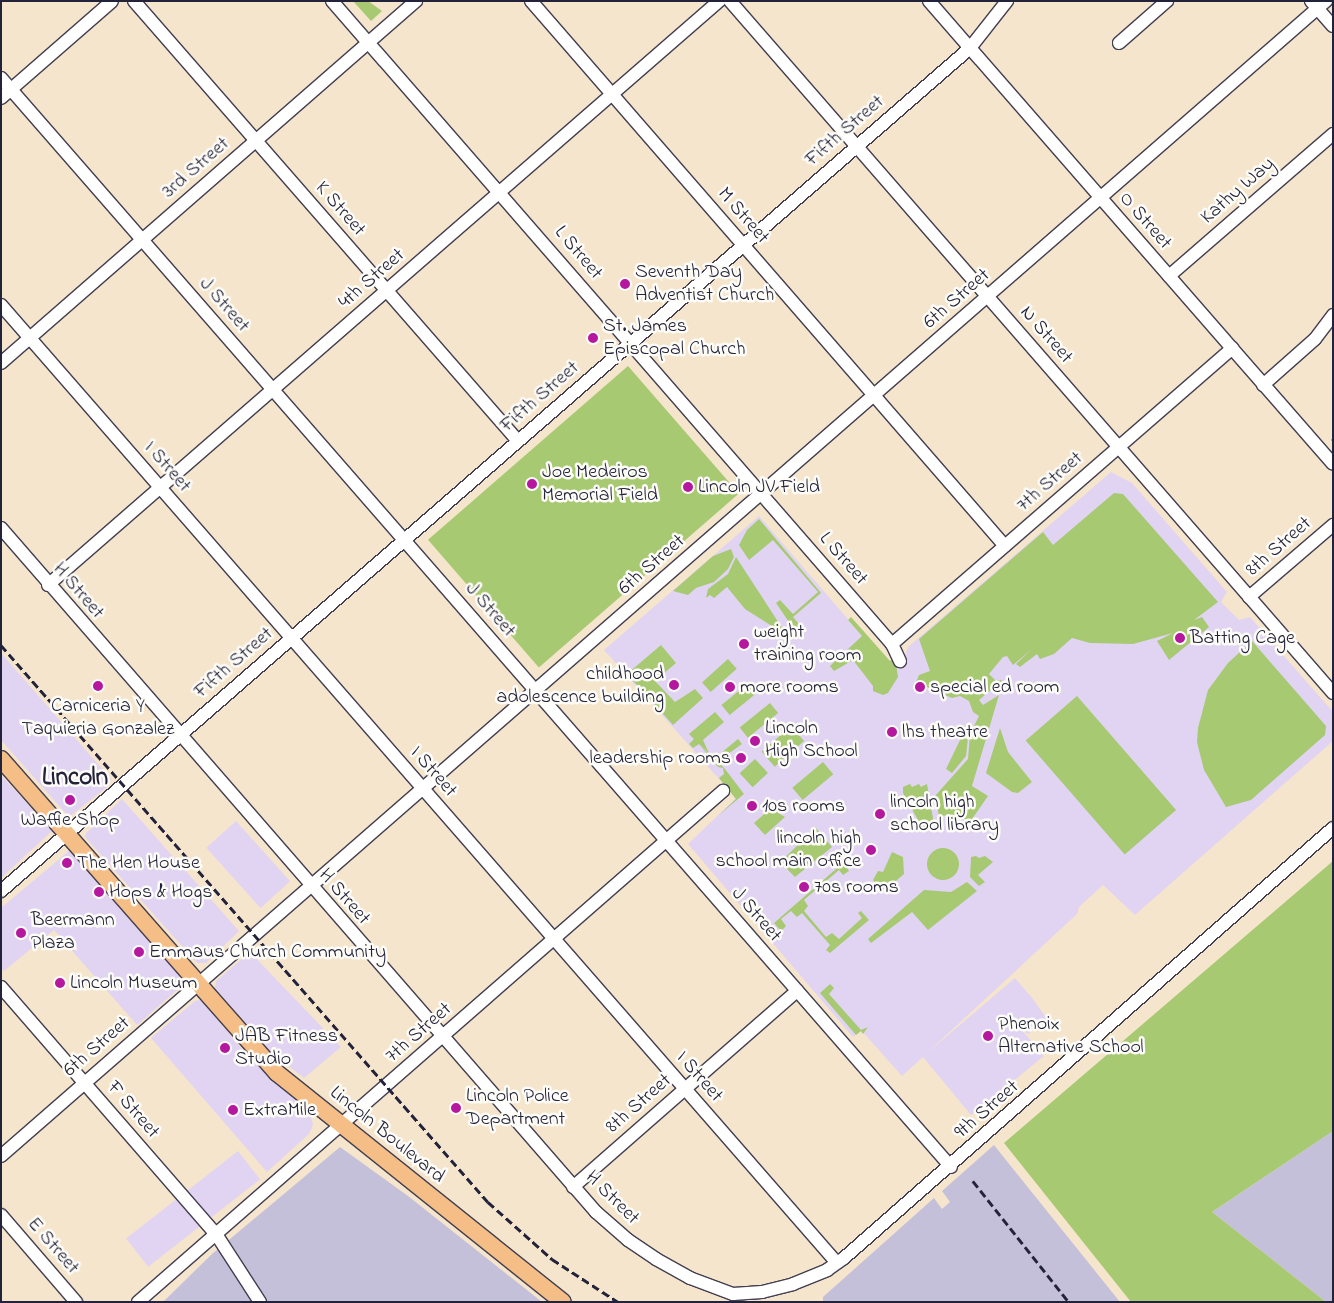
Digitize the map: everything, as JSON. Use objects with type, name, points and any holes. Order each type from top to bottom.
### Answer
[{"type":"main road","name":"Lincoln Boulevard","points":[[1,759],[277,1073],[563,1302]]},
{"type":"street","points":[[1,98],[112,1]]},
{"type":"street","name":"K Street","points":[[134,1],[518,441]]},
{"type":"street","name":"L Street","points":[[332,1],[892,644],[900,661]]},
{"type":"street","name":"3rd Street","points":[[1,362],[416,1]]},
{"type":"street","name":"M Street","points":[[531,1],[1005,546]]},
{"type":"street","name":"4th Street","points":[[48,585],[719,1]]},
{"type":"street","name":"N Street","points":[[730,1],[1333,693]]},
{"type":"street","name":"O Street","points":[[929,1],[1333,464]]},
{"type":"street","name":"Fifth Street","points":[[1,891],[970,48],[1008,1]]},
{"type":"street","points":[[1119,43],[1167,1]]},
{"type":"street","points":[[1318,4],[1333,26]]},
{"type":"street","name":"6th Street","points":[[1,1156],[988,297],[1318,4]]},
{"type":"street","name":"J Street","points":[[1,78],[950,1167]]},
{"type":"street","name":"Kathy Way","points":[[1169,276],[1333,134]]},
{"type":"street","name":"I Street","points":[[1,305],[837,1263]]},
{"type":"street","points":[[1263,385],[1315,339],[1333,315]]},
{"type":"street","name":"7th Street","points":[[892,644],[1232,348]]},
{"type":"street","name":"8th Street","points":[[1249,597],[1333,525]]},
{"type":"street","name":"H Street","points":[[1,528],[48,585],[573,1187],[612,1227],[665,1264],[715,1289],[733,1294],[762,1292]]},
{"type":"street","name":"7th Street","points":[[138,1302],[723,791]]},
{"type":"street","name":"9th Street","points":[[762,1292],[812,1278],[837,1263],[950,1167],[1333,828]]},
{"type":"street","name":"F Street","points":[[1,987],[216,1234],[260,1302]]},
{"type":"street","name":"8th Street","points":[[573,1187],[797,991]]},
{"type":"street","name":"E Street","points":[[1,1215],[76,1302]]},
{"type":"shaded area","name":"Lincoln High School","points":[[1111,472],[1132,483],[1227,592],[1221,602],[1239,620],[1250,617],[1333,712],[1333,741],[1135,915],[1103,885],[1079,907],[1077,914],[927,1053],[1015,978],[1033,999],[1047,1019],[1028,1034],[1021,1029],[1044,1056],[971,1115],[923,1057],[902,1076],[861,1030],[853,1037],[688,844],[736,798],[604,650],[759,516],[890,668],[904,658],[908,647]]},
{"type":"shaded area","points":[[1,653],[111,779],[107,787],[69,817],[1,740]]},
{"type":"shaded area","points":[[1,775],[52,831],[1,878]]},
{"type":"shaded area","points":[[122,799],[239,931],[206,963],[197,963],[85,837],[86,833]]},
{"type":"shaded area","points":[[236,821],[290,881],[260,908],[206,848]]},
{"type":"shaded area","points":[[70,850],[180,976],[183,985],[137,1025],[54,930],[4,971],[1,968],[1,908]]},
{"type":"shaded area","points":[[250,952],[341,1047],[304,1078],[272,1053],[215,988],[216,981]]},
{"type":"shaded area","points":[[201,1000],[248,1056],[306,1109],[311,1117],[313,1125],[309,1134],[267,1172],[151,1038],[195,1001]]},
{"type":"shaded area","points":[[1333,1131],[1333,1302],[1326,1302],[1212,1212]]},
{"type":"shaded area","points":[[994,1145],[1120,1302],[823,1302],[823,1297],[934,1198],[942,1209],[950,1202],[942,1191]]},
{"type":"shaded area","points":[[340,1147],[408,1196],[542,1302],[163,1302],[212,1254]]},
{"type":"shaded area","points":[[238,1151],[260,1179],[148,1267],[126,1238]]},
{"type":"green space","points":[[353,1],[368,1],[382,11],[371,21]]},
{"type":"green space","points":[[628,366],[739,494],[539,667],[428,540]]},
{"type":"green space","points":[[1114,493],[1123,494],[1218,602],[1194,620],[1202,617],[1209,627],[1169,660],[1157,641],[1173,633],[1133,644],[1090,643],[1072,638],[1054,654],[1040,659],[1037,654],[1020,667],[1016,664],[1032,649],[1013,665],[1007,656],[1003,657],[989,674],[996,681],[1003,680],[979,700],[983,705],[999,695],[972,786],[988,796],[970,822],[955,815],[939,816],[935,796],[968,759],[970,734],[979,716],[973,712],[969,701],[960,696],[952,698],[916,682],[919,675],[930,671],[919,639],[1043,532],[1053,545]]},
{"type":"green space","points":[[759,519],[821,593],[793,617],[805,631],[799,637],[776,603],[780,600],[793,614],[818,592],[773,540],[749,560],[739,545],[747,530]]},
{"type":"green space","points":[[731,549],[734,557],[728,569],[714,582],[696,588],[688,595],[673,591],[713,556]]},
{"type":"green space","points":[[736,557],[786,635],[745,609],[727,587],[714,598],[710,595],[706,598],[708,589],[728,574]]},
{"type":"green space","points":[[851,617],[890,661],[892,659],[896,664],[898,677],[888,693],[883,695],[873,691],[873,686],[853,660],[834,671],[830,666],[862,636],[848,620]]},
{"type":"green space","points":[[1252,641],[1326,726],[1325,735],[1251,800],[1226,807],[1204,770],[1197,742],[1198,728],[1208,690],[1228,663]]},
{"type":"green space","points":[[661,645],[676,663],[655,681],[675,702],[695,689],[703,698],[673,725],[627,674]]},
{"type":"green space","points":[[728,659],[737,669],[711,692],[702,682]]},
{"type":"green space","points":[[751,681],[759,691],[730,715],[721,705]]},
{"type":"green space","points":[[1077,696],[1176,810],[1125,855],[1026,741]]},
{"type":"green space","points":[[770,703],[778,713],[748,738],[740,728]]},
{"type":"green space","points":[[715,712],[724,722],[703,740],[708,751],[715,758],[738,739],[742,744],[717,762],[699,743],[718,765],[720,764],[725,769],[744,794],[719,815],[736,799],[719,778],[724,774],[723,768],[718,767],[699,744],[693,748],[689,744],[694,739],[689,734]]},
{"type":"green space","points":[[791,726],[804,741],[775,767],[762,752]]},
{"type":"green space","points":[[1000,728],[1008,752],[1032,782],[1018,793],[1012,792],[986,773]]},
{"type":"green space","points":[[961,738],[968,738],[966,756],[952,773],[946,769]]},
{"type":"green space","points":[[755,759],[768,773],[753,787],[740,773]]},
{"type":"green space","points":[[823,762],[833,774],[803,800],[792,788]]},
{"type":"green space","points":[[910,784],[912,787],[919,784],[921,787],[927,784],[934,824],[923,829],[903,793],[903,787]]},
{"type":"green space","points":[[776,804],[778,813],[785,817],[765,835],[754,823]]},
{"type":"green space","points":[[816,828],[832,847],[795,877],[780,862]]},
{"type":"green space","points":[[943,848],[955,852],[959,864],[955,876],[943,880],[931,876],[927,864],[931,852]]},
{"type":"green space","points":[[892,852],[903,857],[904,874],[883,892],[873,880],[878,871],[883,872]]},
{"type":"green space","points":[[976,856],[979,858],[985,856],[993,862],[978,875],[985,882],[979,886],[970,877],[971,857]]},
{"type":"green space","points":[[1333,861],[1333,1131],[1212,1212],[1326,1302],[1131,1302],[1004,1143]]},
{"type":"green space","points":[[844,862],[849,871],[843,875],[839,870],[804,900],[808,906],[804,911],[826,937],[832,933],[839,939],[862,918],[858,913],[861,911],[869,920],[830,953],[826,950],[830,945],[802,913],[797,917],[791,911],[781,919],[786,926],[781,931],[774,923]]},
{"type":"green space","points":[[967,882],[977,891],[928,930],[912,912],[871,943],[868,939],[924,890],[951,892]]},
{"type":"green space","points":[[830,984],[834,988],[829,994],[861,1030],[868,1027],[863,1034],[861,1031],[856,1035],[820,993]]},
{"type":"railway","points":[[1,645],[488,1202],[552,1259],[618,1302]]},
{"type":"railway","points":[[973,1181],[1069,1302]]},
{"type":"place","name":"Seventh Day Adventist Church","points":[[625,284]]},
{"type":"place","name":"St. James Episcopal Church","points":[[593,338]]},
{"type":"place","name":"Joe Medeiros Memorial Field","points":[[532,484]]},
{"type":"place","name":"Lincoln JV Field","points":[[688,487]]},
{"type":"place","name":"Batting Cage","points":[[1180,638]]},
{"type":"place","name":"weight training room","points":[[744,644]]},
{"type":"place","name":"childhood adolescence building","points":[[674,685]]},
{"type":"place","name":"Carniceria Y Taquieria Gonzalez","points":[[98,686]]},
{"type":"place","name":"more rooms","points":[[730,687]]},
{"type":"place","name":"special ed room","points":[[920,687]]},
{"type":"place","name":"lhs theatre","points":[[892,732]]},
{"type":"place","name":"Lincoln High School","points":[[755,741]]},
{"type":"place","name":"leadership rooms","points":[[741,758]]},
{"type":"place","name":"Waffle Shop","points":[[70,800]]},
{"type":"place","name":"10s rooms","points":[[752,806]]},
{"type":"place","name":"lincoln high school library","points":[[880,814]]},
{"type":"place","name":"lincoln high school main office","points":[[871,850]]},
{"type":"place","name":"The Hen House","points":[[67,863]]},
{"type":"place","name":"70s rooms","points":[[804,887]]},
{"type":"place","name":"Hops & Hogs","points":[[99,892]]},
{"type":"place","name":"Beermann Plaza","points":[[21,933]]},
{"type":"place","name":"Emmaus Church Community","points":[[139,952]]},
{"type":"place","name":"Lincoln Museum","points":[[60,983]]},
{"type":"place","name":"Phenoix Alternative School","points":[[988,1036]]},
{"type":"place","name":"JAB Fitness Studio","points":[[225,1048]]},
{"type":"place","name":"Lincoln Police Department","points":[[456,1108]]},
{"type":"place","name":"ExtraMile","points":[[233,1110]]},
{"type":"district","name":"Lincoln","points":[[75,778]]}]
